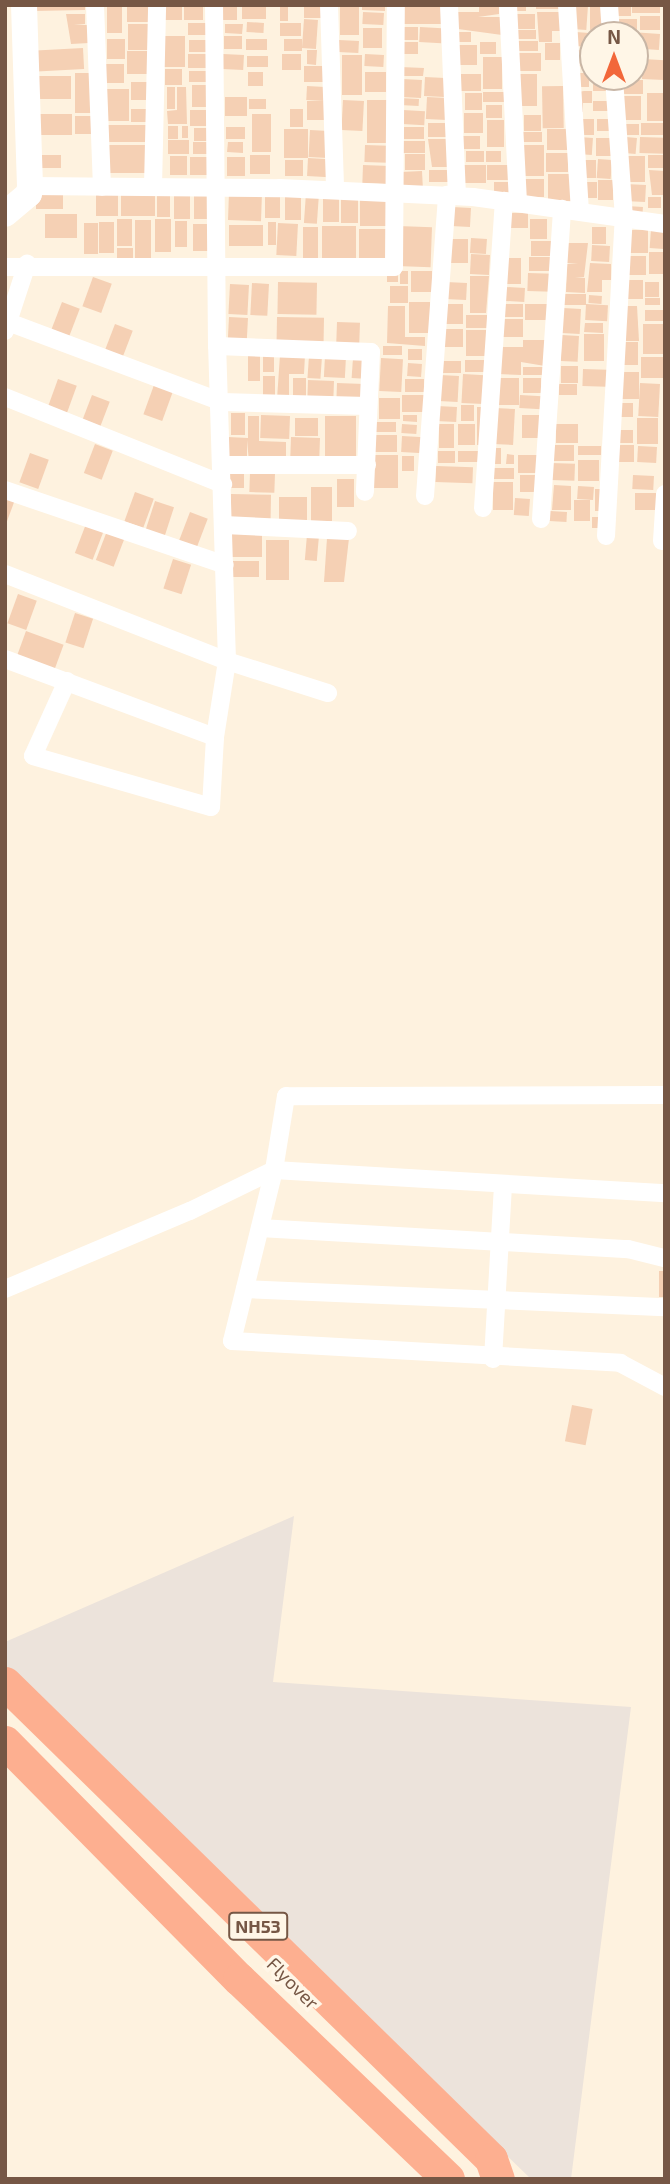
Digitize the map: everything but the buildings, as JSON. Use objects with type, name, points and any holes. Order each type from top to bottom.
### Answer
[{"type":"highway","name":"NH53","points":[[5,1683],[491,2159],[478,2175]]},
{"type":"highway","name":"Flyover","points":[[5,1699],[478,2175]]},
{"type":"highway","name":"Flyover","points":[[5,1742],[239,1979],[478,2175]]},
{"type":"highway","points":[[5,1775],[299,2063],[432,2179]]},
{"type":"street","points":[[5,214],[22,192],[24,5]]},
{"type":"street","points":[[95,5],[102,187]]},
{"type":"street","points":[[153,187],[157,5]]},
{"type":"street","points":[[67,681],[33,756],[211,807],[215,737],[227,661],[222,402],[217,346],[219,270],[214,5]]},
{"type":"street","points":[[329,5],[335,190]]},
{"type":"street","points":[[5,267],[27,264],[219,270],[394,268],[398,193],[396,5]]},
{"type":"street","points":[[425,496],[452,195],[449,5]]},
{"type":"street","points":[[483,509],[511,202],[508,5]]},
{"type":"street","points":[[567,5],[580,212]]},
{"type":"street","points":[[606,536],[624,218],[615,91]]},
{"type":"street","points":[[22,192],[102,187],[217,186],[452,195],[665,224]]},
{"type":"street","points":[[541,519],[562,209]]},
{"type":"street","points":[[27,264],[7,326],[222,402],[367,406]]},
{"type":"street","points":[[217,346],[371,352],[365,492]]},
{"type":"street","points":[[5,397],[223,484]]},
{"type":"street","points":[[223,465],[367,465]]},
{"type":"street","points":[[5,490],[225,565]]},
{"type":"street","points":[[662,541],[665,494]]},
{"type":"street","points":[[224,526],[348,531]]},
{"type":"street","points":[[5,574],[227,661],[328,693]]},
{"type":"street","points":[[5,659],[215,737]]},
{"type":"street","points":[[665,1095],[286,1096],[274,1170],[232,1341],[493,1359],[620,1363],[665,1387]]},
{"type":"street","points":[[5,1289],[190,1211],[274,1170],[665,1193]]},
{"type":"street","points":[[493,1359],[497,1243],[503,1185]]},
{"type":"street","points":[[260,1228],[628,1249],[665,1258]]},
{"type":"street","points":[[245,1290],[665,1307]]},
{"type":"shaded area","points":[[294,1516],[273,1682],[631,1707],[571,2179],[531,2179],[5,1669],[5,1642]]}]
